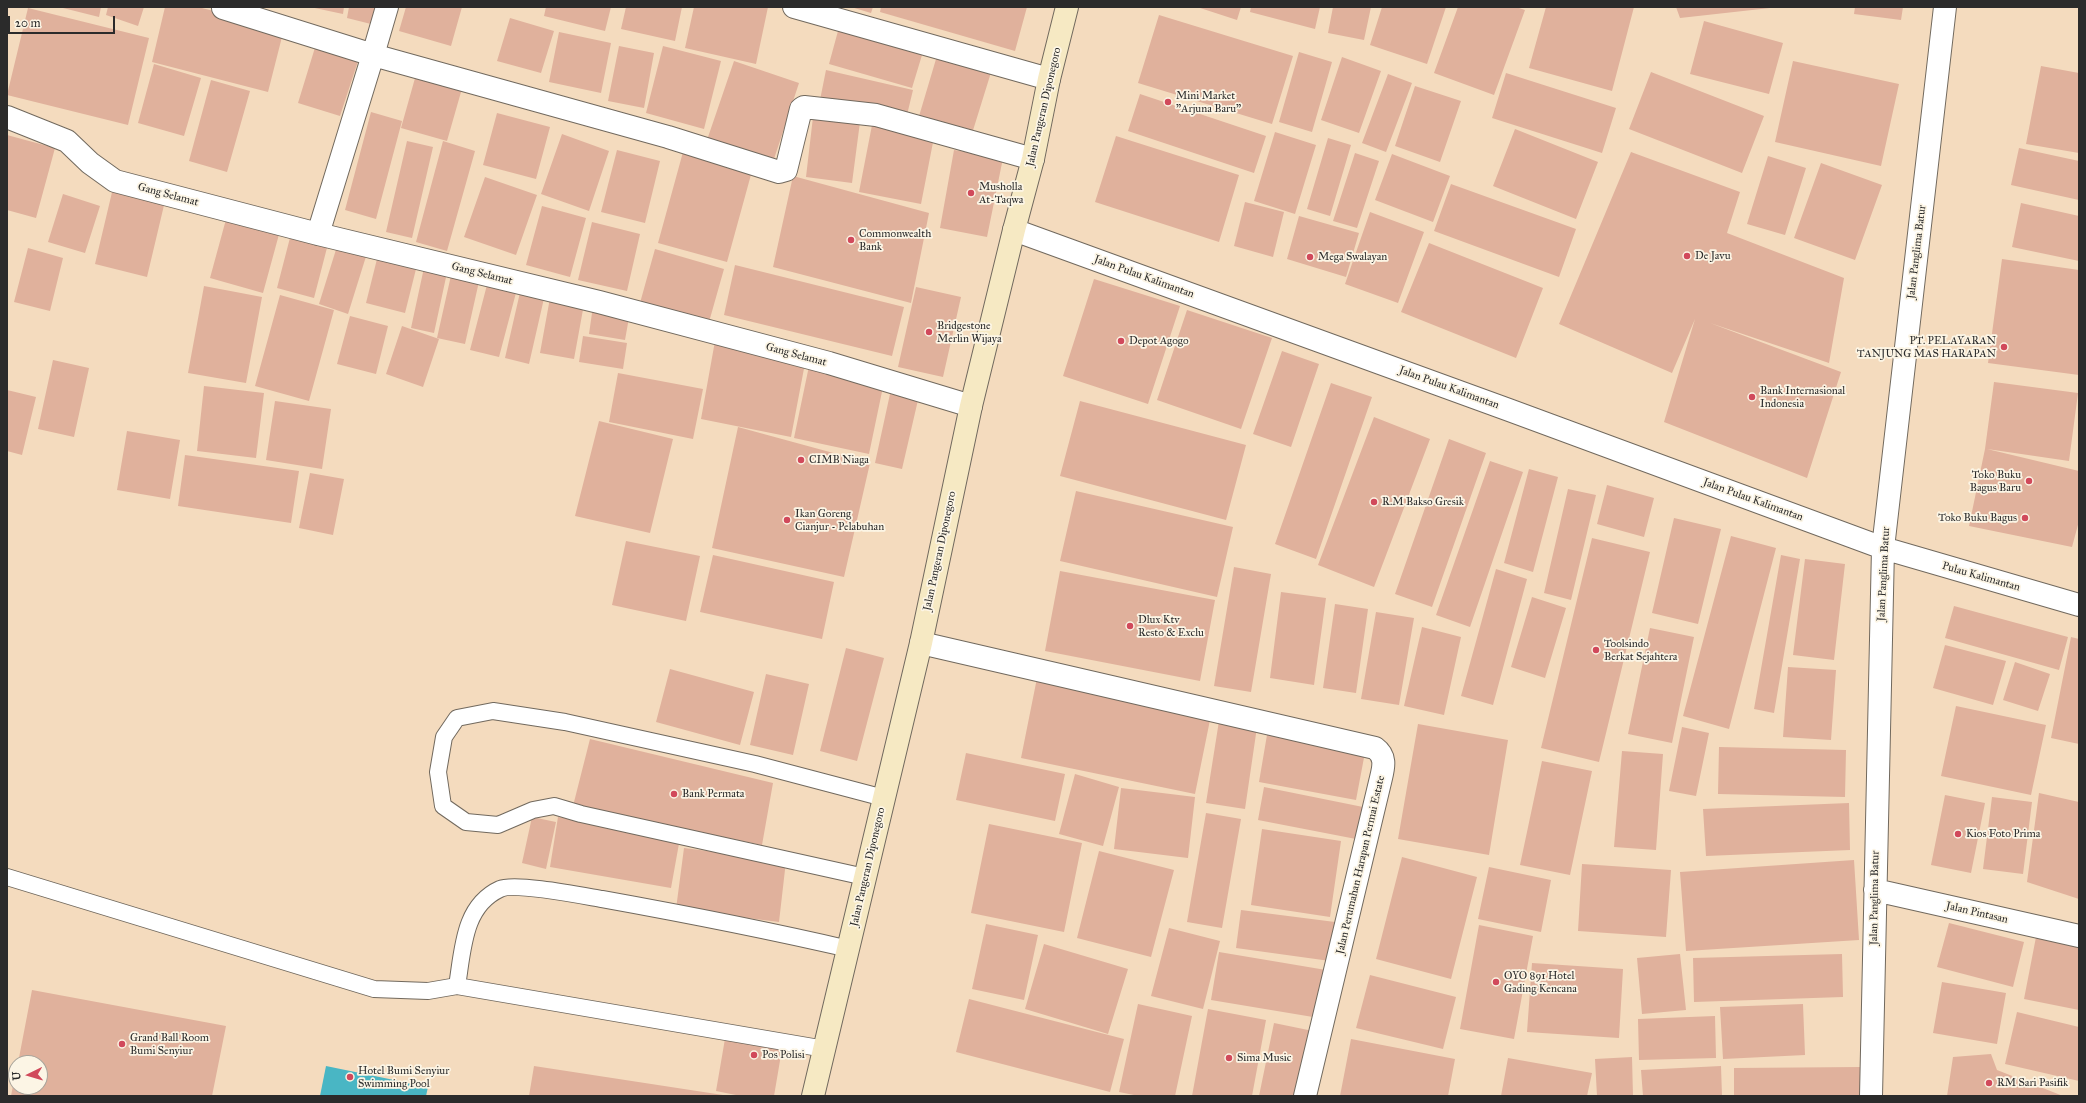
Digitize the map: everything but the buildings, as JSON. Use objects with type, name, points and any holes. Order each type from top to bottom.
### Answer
[{"type":"street","points":[[318,234],[387,7]]},
{"type":"street","points":[[794,7],[1049,79]]},
{"type":"street","name":"Jalan Pangeran Diponegoro","points":[[813,1096],[921,642],[971,406],[1033,159],[1049,79],[1068,7]]},
{"type":"street","name":"Jalan Panglima Batur","points":[[1871,1096],[1883,548],[1945,7]]},
{"type":"street","points":[[223,8],[373,55],[668,137],[779,172],[786,170],[801,110],[804,107],[876,115],[1033,159]]},
{"type":"street","name":"Gang Selamat","points":[[7,117],[67,141],[90,163],[115,181],[318,234],[615,306],[829,363],[971,406]]},
{"type":"street","name":"Jalan Pulau Kalimantan","points":[[1014,230],[1883,548]]},
{"type":"street","name":"Pulau Kalimantan","points":[[1883,548],[2079,605]]},
{"type":"street","name":"Jalan Perumahan Harapan Permai Estate","points":[[921,642],[1375,748],[1382,753],[1384,765],[1305,1096]]},
{"type":"street","name":"Jalan Pintasan","points":[[1875,890],[2079,936]]},
{"type":"lane","points":[[865,877],[581,814],[554,806],[533,810],[498,825],[466,822],[443,806],[438,772],[444,738],[457,718],[493,711],[565,722],[747,762],[884,798]]},
{"type":"lane","points":[[7,878],[374,989],[428,992],[457,986],[825,1049]]},
{"type":"lane","points":[[457,986],[466,929],[478,904],[502,888],[532,888],[570,893],[705,918],[849,949]]},
{"type":"water","name":"Hotel Bumi Senyiur Swimming Pool","points":[[326,1066],[428,1087],[426,1096],[320,1096]]},
{"type":"place","name":"Mini Market \"Arjuna Baru\"","points":[[1168,102]]},
{"type":"place","name":"Musholla At-Taqwa","points":[[971,193]]},
{"type":"place","name":"Commonwealth Bank","points":[[851,240]]},
{"type":"place","name":"De Javu","points":[[1687,256]]},
{"type":"place","name":"Mega Swalayan","points":[[1310,257]]},
{"type":"place","name":"Bridgestone Merlin Wijaya","points":[[929,332]]},
{"type":"place","name":"Depot Agogo","points":[[1121,341]]},
{"type":"place","name":"PT. PELAYARAN TANJUNG MAS HARAPAN","points":[[2004,347]]},
{"type":"place","name":"Bank Internasional Indonesia","points":[[1752,397]]},
{"type":"place","name":"CIMB Niaga","points":[[801,460]]},
{"type":"place","name":"Toko Buku Bagus Baru","points":[[2029,481]]},
{"type":"place","name":"R.M Bakso Gresik","points":[[1374,502]]},
{"type":"place","name":"Toko Buku Bagus","points":[[2025,518]]},
{"type":"place","name":"Ikan Goreng Cianjur - Pelabuhan","points":[[787,520]]},
{"type":"place","name":"Dlux Ktv Resto & Exclu","points":[[1130,626]]},
{"type":"place","name":"Toolsindo Berkat Sejahtera","points":[[1596,650]]},
{"type":"place","name":"Bank Permata","points":[[674,794]]},
{"type":"place","name":"Kios Foto Prima","points":[[1958,834]]},
{"type":"place","name":"OYO 891 Hotel Gading Kencana","points":[[1496,982]]},
{"type":"place","name":"Grand Ball Room Bumi Senyiur","points":[[122,1044]]},
{"type":"place","name":"Pos Polisi","points":[[754,1055]]},
{"type":"place","name":"Sima Music","points":[[1229,1058]]},
{"type":"place","name":"Hotel Bumi Senyiur Swimming Pool","points":[[350,1077]]},
{"type":"place","name":"RM Sari Pasifik","points":[[1989,1083]]}]
